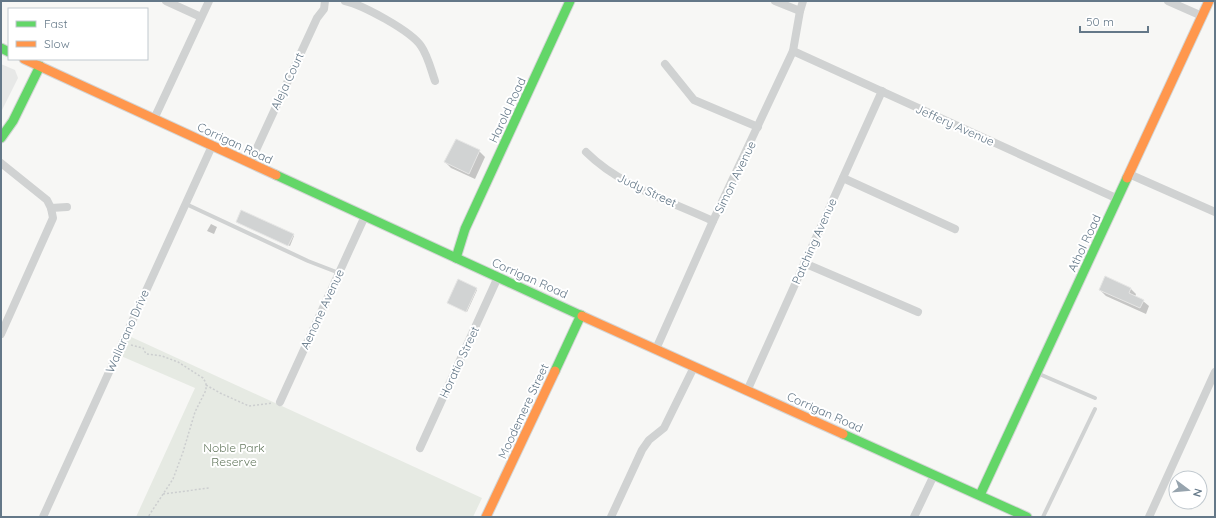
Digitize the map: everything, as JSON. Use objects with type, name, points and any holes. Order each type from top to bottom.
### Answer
[{"type":"main road","name":"Harold Road","points":[[453,256],[570,1]]},
{"type":"main road","name":"Athol Road","points":[[980,495],[1209,1]]},
{"type":"main road","name":"Corrigan Road","points":[[26,60],[694,367],[1027,517]]},
{"type":"main road","points":[[1,138],[13,121],[40,66]]},
{"type":"main road","name":"Moodemere Street","points":[[486,517],[581,314]]},
{"type":"street","points":[[166,1],[201,17]]},
{"type":"street","points":[[154,119],[209,1]]},
{"type":"street","name":"Aleja Court","points":[[250,163],[316,18],[324,9],[325,1]]},
{"type":"street","points":[[345,1],[400,27],[412,37],[422,47],[435,81]]},
{"type":"street","points":[[775,1],[800,11]]},
{"type":"street","name":"Simon Avenue","points":[[656,349],[713,221],[793,51],[803,1]]},
{"type":"street","points":[[1168,1],[1202,16]]},
{"type":"street","name":"Jeffery Avenue","points":[[793,51],[1118,199]]},
{"type":"street","points":[[665,64],[694,100],[758,127]]},
{"type":"street","name":"Patching Avenue","points":[[747,391],[882,92]]},
{"type":"street","name":"Wallarano Drive","points":[[43,517],[212,146]]},
{"type":"street","name":"Judy Street","points":[[586,152],[609,172],[628,183],[713,221]]},
{"type":"street","points":[[1,163],[47,200],[51,208],[53,218],[50,228],[1,334]]},
{"type":"street","points":[[1129,174],[1215,212]]},
{"type":"street","points":[[843,178],[955,229]]},
{"type":"street","points":[[51,208],[67,207]]},
{"type":"street","name":"Aenone Avenue","points":[[280,402],[365,216]]},
{"type":"street","points":[[804,263],[918,312]]},
{"type":"street","name":"Horatio Street","points":[[420,448],[498,277]]},
{"type":"street","points":[[611,517],[642,450],[649,440],[664,428],[694,367]]},
{"type":"street","points":[[1149,517],[1215,372]]},
{"type":"street","points":[[914,517],[934,475]]},
{"type":"lane","points":[[185,204],[308,261],[339,273]]},
{"type":"lane","points":[[1037,373],[1095,398]]},
{"type":"lane","points":[[1043,517],[1095,409]]},
{"type":"path","points":[[121,344],[138,346],[143,348],[146,354],[162,356],[178,362],[203,378],[206,385],[206,390],[195,412],[173,479],[148,517]]},
{"type":"path","points":[[206,385],[220,394],[249,406],[280,402]]},
{"type":"path","points":[[163,494],[209,488]]},
{"type":"shaded area","points":[[1,64],[15,70],[18,78],[1,112]]},
{"type":"green space","name":"Noble Park Reserve","points":[[129,336],[482,498],[473,517],[136,517],[195,388],[121,356]]},
{"type":"building","points":[[456,139],[480,150],[469,174],[444,162]]},
{"type":"building","points":[[241,210],[294,234],[288,246],[236,222]]},
{"type":"building","points":[[1105,276],[1131,288],[1129,293],[1144,300],[1140,308],[1099,290]]},
{"type":"building","points":[[458,279],[477,288],[466,312],[447,303]]},
{"type":"traffic: fast","points":[[456,258],[465,229],[570,1]]},
{"type":"traffic: fast","points":[[1,48],[8,52]]},
{"type":"traffic: fast","points":[[1,138],[13,121],[40,66]]},
{"type":"traffic: fast","points":[[276,175],[582,316]]},
{"type":"traffic: fast","points":[[980,495],[1127,178]]},
{"type":"traffic: fast","points":[[555,371],[581,315]]},
{"type":"traffic: fast","points":[[843,434],[1027,517]]},
{"type":"traffic: slow","points":[[1127,178],[1209,1]]},
{"type":"traffic: slow","points":[[26,60],[276,175]]},
{"type":"traffic: slow","points":[[582,316],[843,434]]},
{"type":"traffic: slow","points":[[486,517],[555,371]]}]
